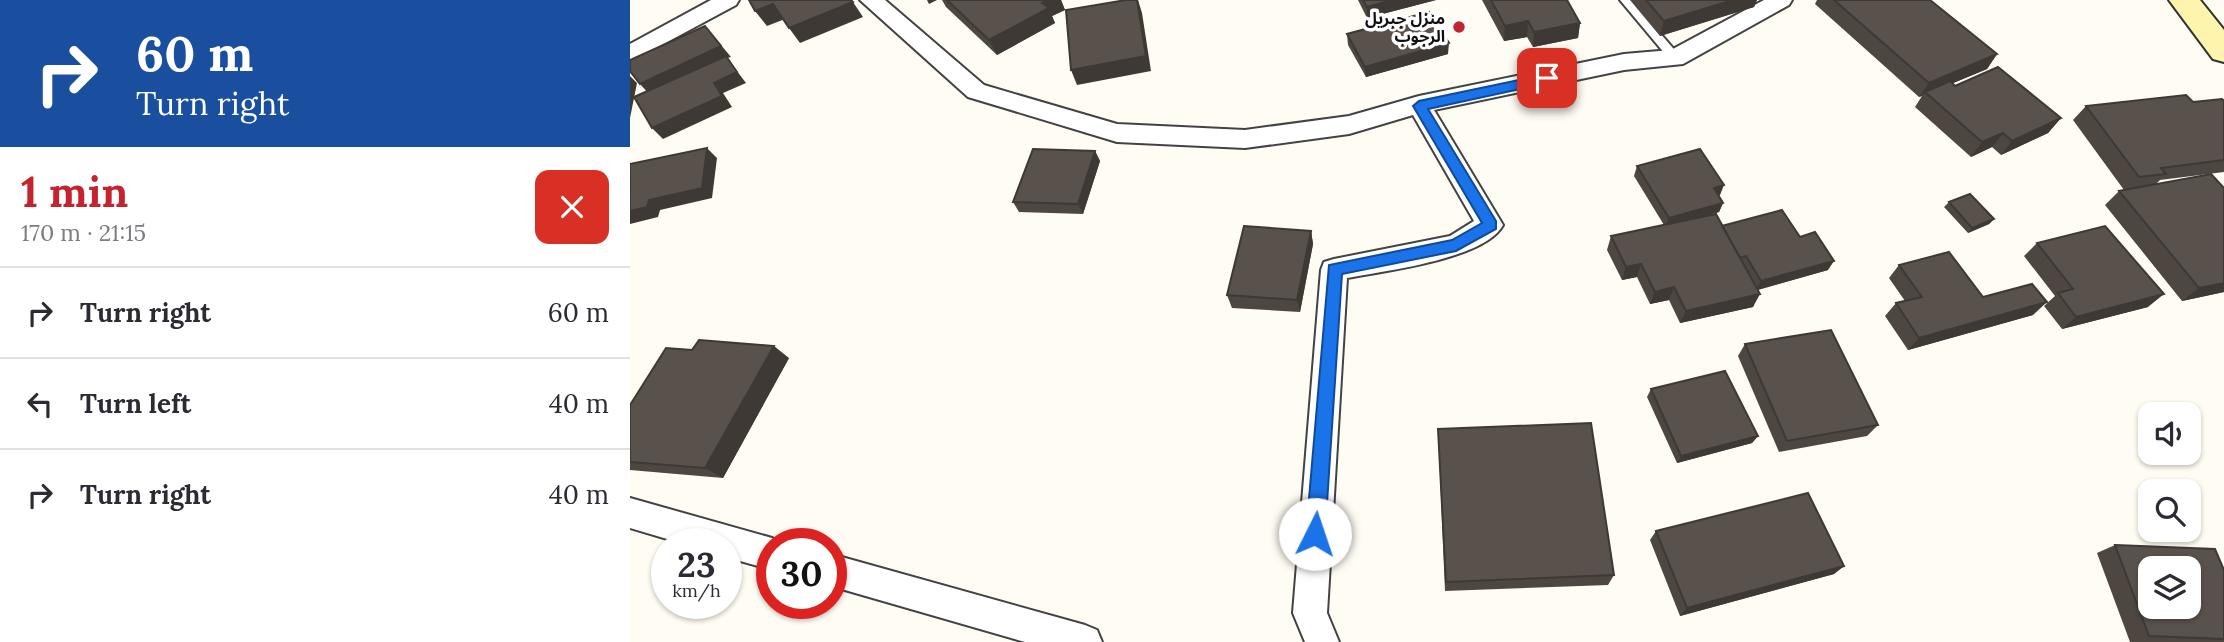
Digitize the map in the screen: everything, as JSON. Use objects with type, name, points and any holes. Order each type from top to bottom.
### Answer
[{"type":"street","points":[[630,54],[728,0]]},
{"type":"street","points":[[872,0],[976,91],[1118,133],[1245,139],[1349,125],[1419,106],[1624,62],[1675,58],[1781,0]]},
{"type":"street","points":[[2183,0],[2224,51]]},
{"type":"street","points":[[1322,642],[1310,613],[1334,270],[1456,245],[1490,225],[1419,106]]},
{"type":"street","points":[[630,513],[756,549]]},
{"type":"street","points":[[847,575],[1085,642]]},
{"type":"lane","points":[[1625,0],[1675,58]]},
{"type":"building","points":[[749,0],[853,2],[789,28],[773,4],[755,11]]},
{"type":"building","points":[[947,0],[1048,0],[1042,3],[1049,8],[989,40]]},
{"type":"building","points":[[1137,0],[1146,56],[1071,70],[1066,10]]},
{"type":"building","points":[[1363,0],[1393,0],[1367,7]]},
{"type":"building","points":[[1491,0],[1567,0],[1580,23],[1534,32],[1528,21],[1505,26]]},
{"type":"building","points":[[1646,0],[1733,0],[1664,21]]},
{"type":"building","points":[[1834,0],[1930,0],[1997,54],[1929,83]]},
{"type":"building","points":[[1429,12],[1449,43],[1365,67],[1347,34]]},
{"type":"building","points":[[705,26],[721,46],[640,84],[630,71],[630,60]]},
{"type":"building","points":[[726,56],[737,72],[714,83],[722,96],[652,128],[634,97]]},
{"type":"building","points":[[1998,67],[2061,118],[2012,141],[2003,133],[1982,142],[1925,92],[1950,81],[1955,86]]},
{"type":"building","points":[[2186,95],[2193,102],[2224,101],[2224,160],[2161,168],[2166,174],[2139,177],[2086,106]]},
{"type":"building","points":[[707,148],[702,188],[649,200],[647,207],[630,211],[630,164]]},
{"type":"building","points":[[1033,149],[1095,151],[1078,204],[1013,202]]},
{"type":"building","points":[[1700,149],[1724,185],[1714,188],[1723,203],[1669,218],[1637,166]]},
{"type":"building","points":[[2211,174],[2224,188],[2224,283],[2199,288],[2119,191]]},
{"type":"building","points":[[1970,194],[1994,219],[1972,228],[1949,202]]},
{"type":"building","points":[[1782,210],[1800,237],[1815,232],[1834,261],[1761,281],[1746,256],[1740,258],[1722,226]]},
{"type":"building","points":[[1716,214],[1760,294],[1686,311],[1674,287],[1655,292],[1641,264],[1626,267],[1611,236]]},
{"type":"building","points":[[1244,226],[1311,231],[1297,300],[1227,295]]},
{"type":"building","points":[[2105,226],[2164,294],[2076,317],[2058,293],[2073,289],[2037,243]]},
{"type":"building","points":[[1949,252],[1983,297],[2032,284],[2047,302],[1919,338],[1896,303],[1922,297],[1899,265]]},
{"type":"building","points":[[1831,330],[1878,425],[1787,441],[1745,344]]},
{"type":"building","points":[[699,340],[774,346],[705,468],[630,462],[630,405],[666,348],[692,350]]},
{"type":"building","points":[[1725,371],[1758,436],[1681,456],[1651,389]]},
{"type":"building","points":[[1591,423],[1614,575],[1446,582],[1438,429]]},
{"type":"building","points":[[1808,493],[1844,566],[1687,608],[1656,531]]},
{"type":"building","points":[[2115,545],[2215,549],[2224,570],[2224,639],[2149,636],[2143,619],[2201,619],[2201,556],[2138,556],[2138,607]]},
{"type":"place","name":"منزل جبريل الرجوب","points":[[1459,27]]},
{"type":"route","points":[[1315,534],[1334,270],[1456,245],[1490,225],[1419,106],[1547,78]]}]
